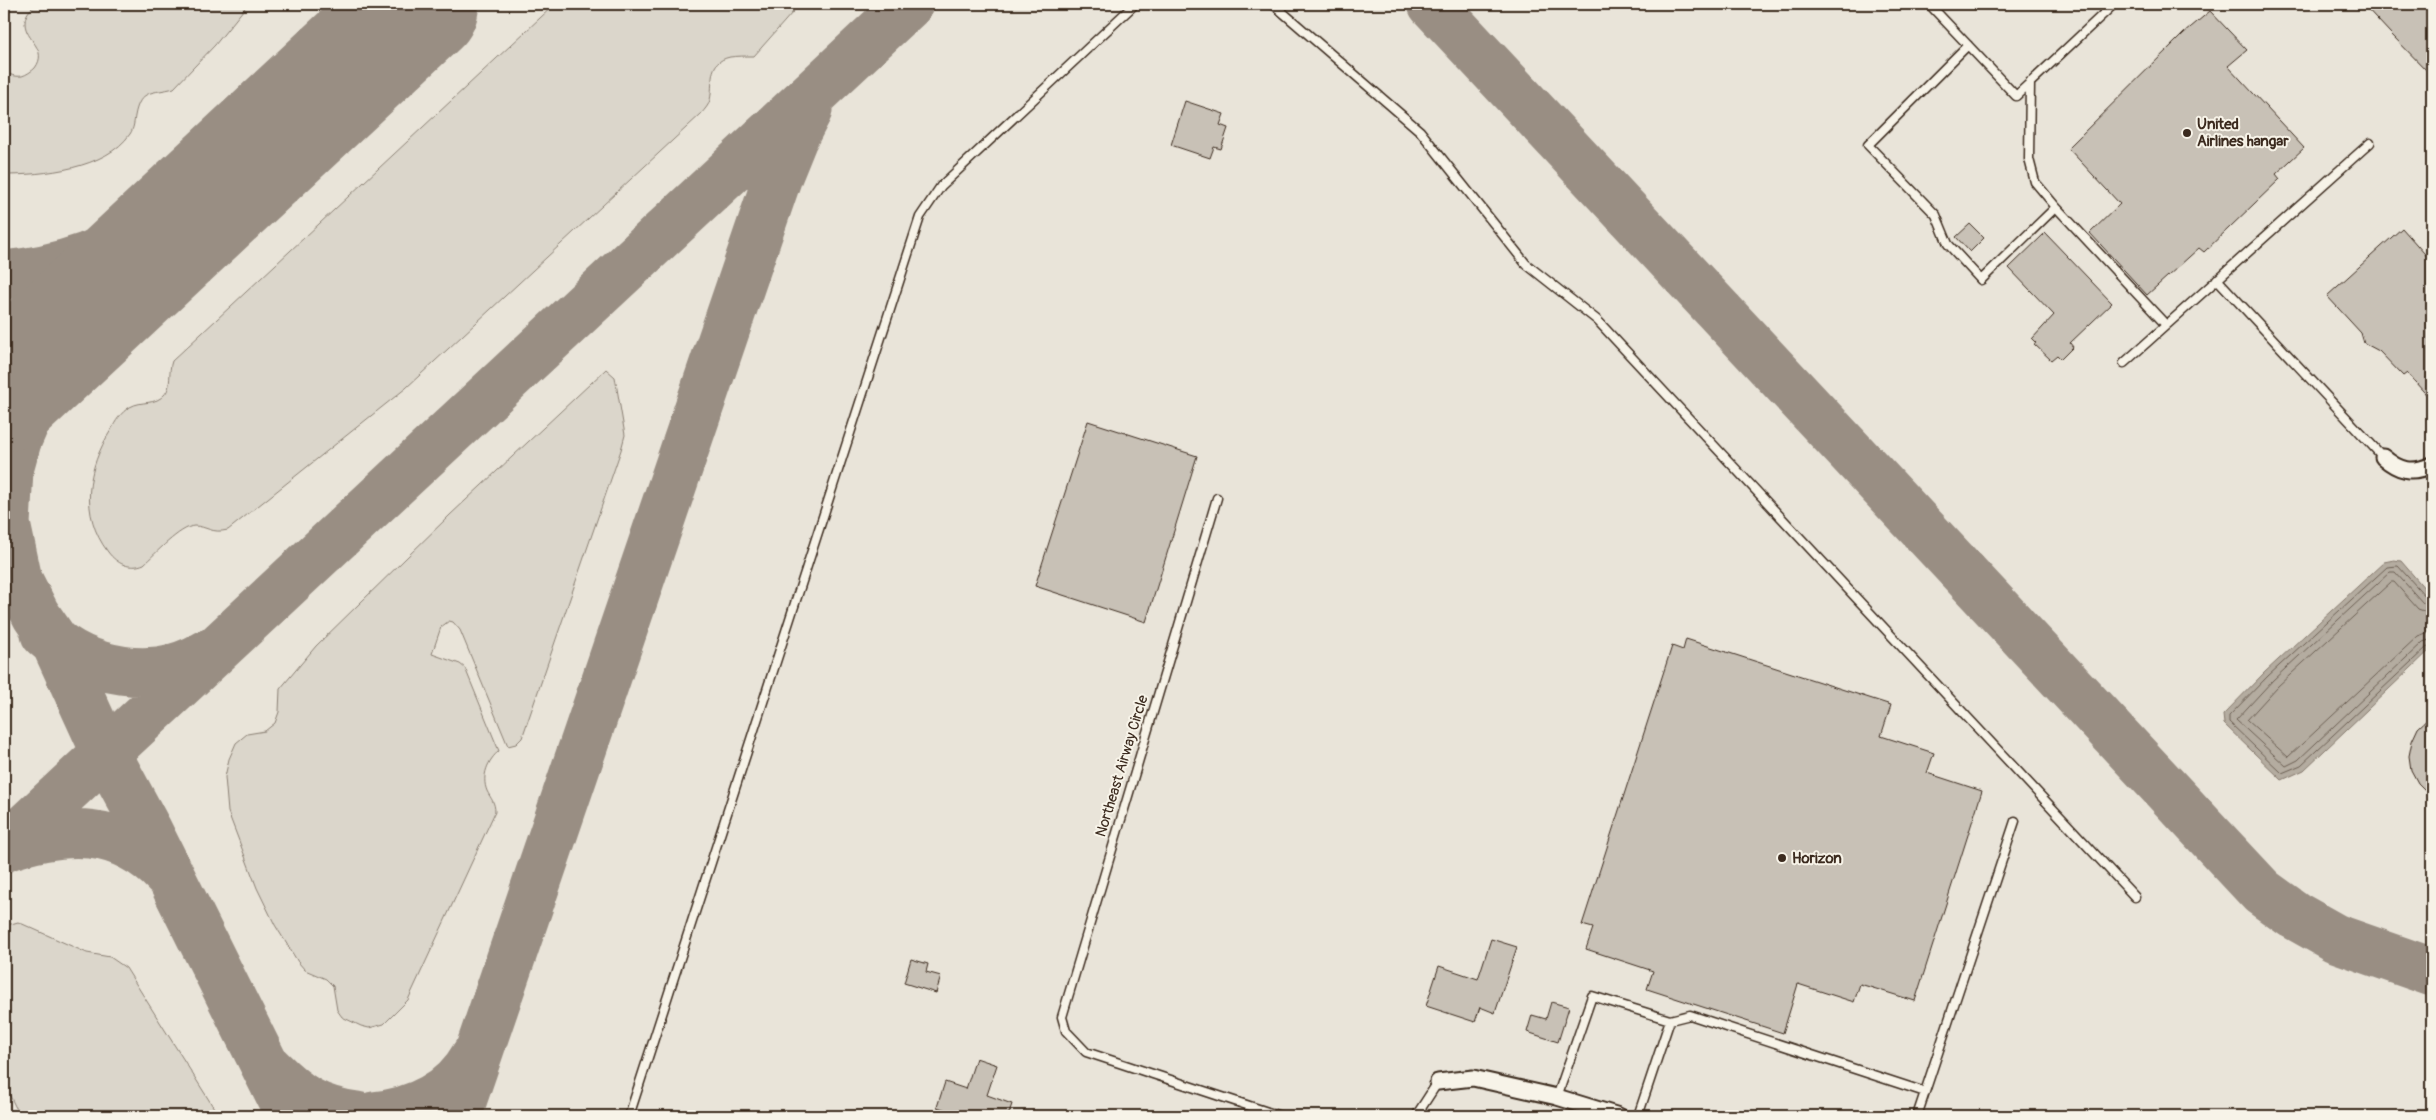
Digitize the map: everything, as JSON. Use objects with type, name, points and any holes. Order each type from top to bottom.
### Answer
[{"type":"street","points":[[2382,457],[2395,467],[2407,471],[2419,470],[2432,465]]},
{"type":"street","points":[[1438,1082],[1473,1078],[1557,1097],[1584,1111],[1619,1116]]},
{"type":"lane","points":[[629,1116],[920,217],[941,186],[1135,4]]},
{"type":"lane","points":[[1273,4],[1420,131],[1526,264],[1597,320],[2135,897]]},
{"type":"lane","points":[[1929,4],[2016,96],[2114,4]]},
{"type":"lane","points":[[1968,45],[1868,145],[1936,215],[1948,244],[1981,280],[2056,207]]},
{"type":"lane","points":[[2030,82],[2029,159],[2035,182],[2166,325]]},
{"type":"lane","points":[[2124,363],[2370,143]]},
{"type":"lane","points":[[2217,279],[2382,457]]},
{"type":"lane","name":"Northeast Airway Circle","points":[[1217,498],[1062,1018],[1066,1031],[1086,1052],[1280,1116]]},
{"type":"lane","points":[[1918,1116],[2014,821]]},
{"type":"lane","points":[[1557,1097],[1592,996],[1670,1020],[1690,1015],[1926,1092]]},
{"type":"lane","points":[[1638,1116],[1670,1020]]},
{"type":"lane","points":[[1416,1116],[1438,1082]]},
{"type":"shaded area","points":[[4,4],[2432,4],[2432,1116],[4,1116]]},
{"type":"shaded area","points":[[37,4],[248,4],[215,45],[174,88],[144,96],[137,107],[134,125],[130,134],[119,146],[106,155],[73,168],[37,174],[4,175],[4,70],[12,75],[22,76],[34,69],[39,61],[38,50],[26,29],[25,23],[28,12]]},
{"type":"shaded area","points":[[555,4],[800,4],[754,56],[730,57],[717,64],[712,74],[709,102],[701,114],[406,388],[228,530],[217,531],[194,526],[182,531],[144,564],[129,566],[115,560],[99,537],[93,522],[90,507],[90,491],[96,460],[119,417],[130,407],[153,402],[161,398],[167,391],[172,361]]},
{"type":"shaded area","points":[[606,369],[615,377],[625,435],[522,738],[516,744],[508,746],[460,630],[453,622],[449,621],[441,627],[432,654],[460,664],[465,668],[499,751],[492,759],[485,774],[485,785],[494,803],[495,812],[408,1000],[384,1024],[369,1028],[361,1026],[342,1017],[337,1010],[333,986],[326,979],[305,970],[275,925],[257,888],[228,812],[225,777],[229,759],[236,743],[247,734],[265,731],[275,723],[279,712],[280,689],[316,646],[450,515]]},
{"type":"shaded area","points":[[18,922],[87,953],[110,957],[126,968],[219,1116],[20,1116],[4,1084],[4,1028],[6,1024],[4,1019],[4,926]]},
{"type":"water","points":[[2401,561],[2432,597],[2432,648],[2304,770],[2282,780],[2224,724],[2223,715],[2265,672],[2384,562]]},
{"type":"building","points":[[2363,4],[2432,4],[2432,76],[2391,34]]},
{"type":"building","name":"United Airlines hangar","points":[[2210,11],[2247,50],[2228,66],[2304,148],[2276,174],[2280,179],[2204,252],[2199,248],[2147,295],[2090,233],[2120,204],[2068,148],[2184,33]]},
{"type":"building","points":[[1185,101],[1224,114],[1220,125],[1228,128],[1221,149],[1214,147],[1210,158],[1171,145]]},
{"type":"building","points":[[1970,224],[1984,238],[1970,252],[1956,237]]},
{"type":"building","points":[[2402,228],[2432,262],[2432,401],[2407,373],[2403,376],[2379,351],[2364,343],[2361,333],[2327,296]]},
{"type":"building","points":[[2045,233],[2112,303],[2070,343],[2073,347],[2061,359],[2057,355],[2051,360],[2034,344],[2036,343],[2032,339],[2054,315],[2009,268]]},
{"type":"building","points":[[1088,421],[1197,456],[1146,622],[1035,586]]},
{"type":"building","name":"Horizon","points":[[1686,639],[1891,705],[1881,736],[1934,753],[1927,773],[1982,791],[1915,1001],[1860,984],[1854,1002],[1798,984],[1783,1033],[1647,989],[1653,971],[1586,949],[1593,928],[1582,925],[1672,646],[1683,650]]},
{"type":"building","points":[[2432,715],[2432,797],[2418,783],[2411,770],[2409,756],[2412,741],[2418,728]]},
{"type":"building","points":[[1491,939],[1517,947],[1495,1013],[1480,1007],[1475,1022],[1426,1006],[1439,966],[1478,979]]},
{"type":"building","points":[[911,959],[928,964],[926,972],[941,976],[936,993],[904,983]]},
{"type":"building","points":[[1551,1002],[1569,1007],[1558,1042],[1527,1032],[1532,1015],[1546,1019]]},
{"type":"building","points":[[976,1058],[997,1065],[987,1095],[1012,1104],[1008,1116],[952,1116],[953,1112],[937,1107],[945,1082],[966,1089]]},
{"type":"taxiway","points":[[18,580],[6,524],[9,470],[17,441],[30,411],[48,379],[90,319],[279,113],[325,58],[365,4]]},
{"type":"taxiway","points":[[4,848],[909,4]]},
{"type":"taxiway","points":[[1432,4],[2262,892],[2294,915],[2335,938],[2432,972]]},
{"type":"taxiway","points":[[457,1116],[778,176],[793,139],[808,110]]},
{"type":"taxiway","points":[[4,275],[48,268],[89,256],[129,239],[167,217]]},
{"type":"taxiway","points":[[4,552],[36,615],[56,644],[105,751],[147,829],[290,1116]]},
{"type":"taxiway","points":[[45,634],[81,658],[101,666],[122,670],[144,672],[166,669],[186,664],[206,654]]},
{"type":"taxiway","points":[[5,847],[49,836],[91,834],[111,838],[130,846],[149,858],[167,874]]},
{"type":"taxiway","points":[[374,1116],[404,1110],[432,1099],[456,1081],[475,1056]]},
{"type":"taxiway","points":[[270,1070],[299,1096],[309,1102],[330,1111],[357,1116]]},
{"type":"runway","points":[[4,390],[418,4]]},
{"type":"place","name":"United Airlines hangar","points":[[2187,133]]},
{"type":"place","name":"Horizon","points":[[1782,858]]}]
